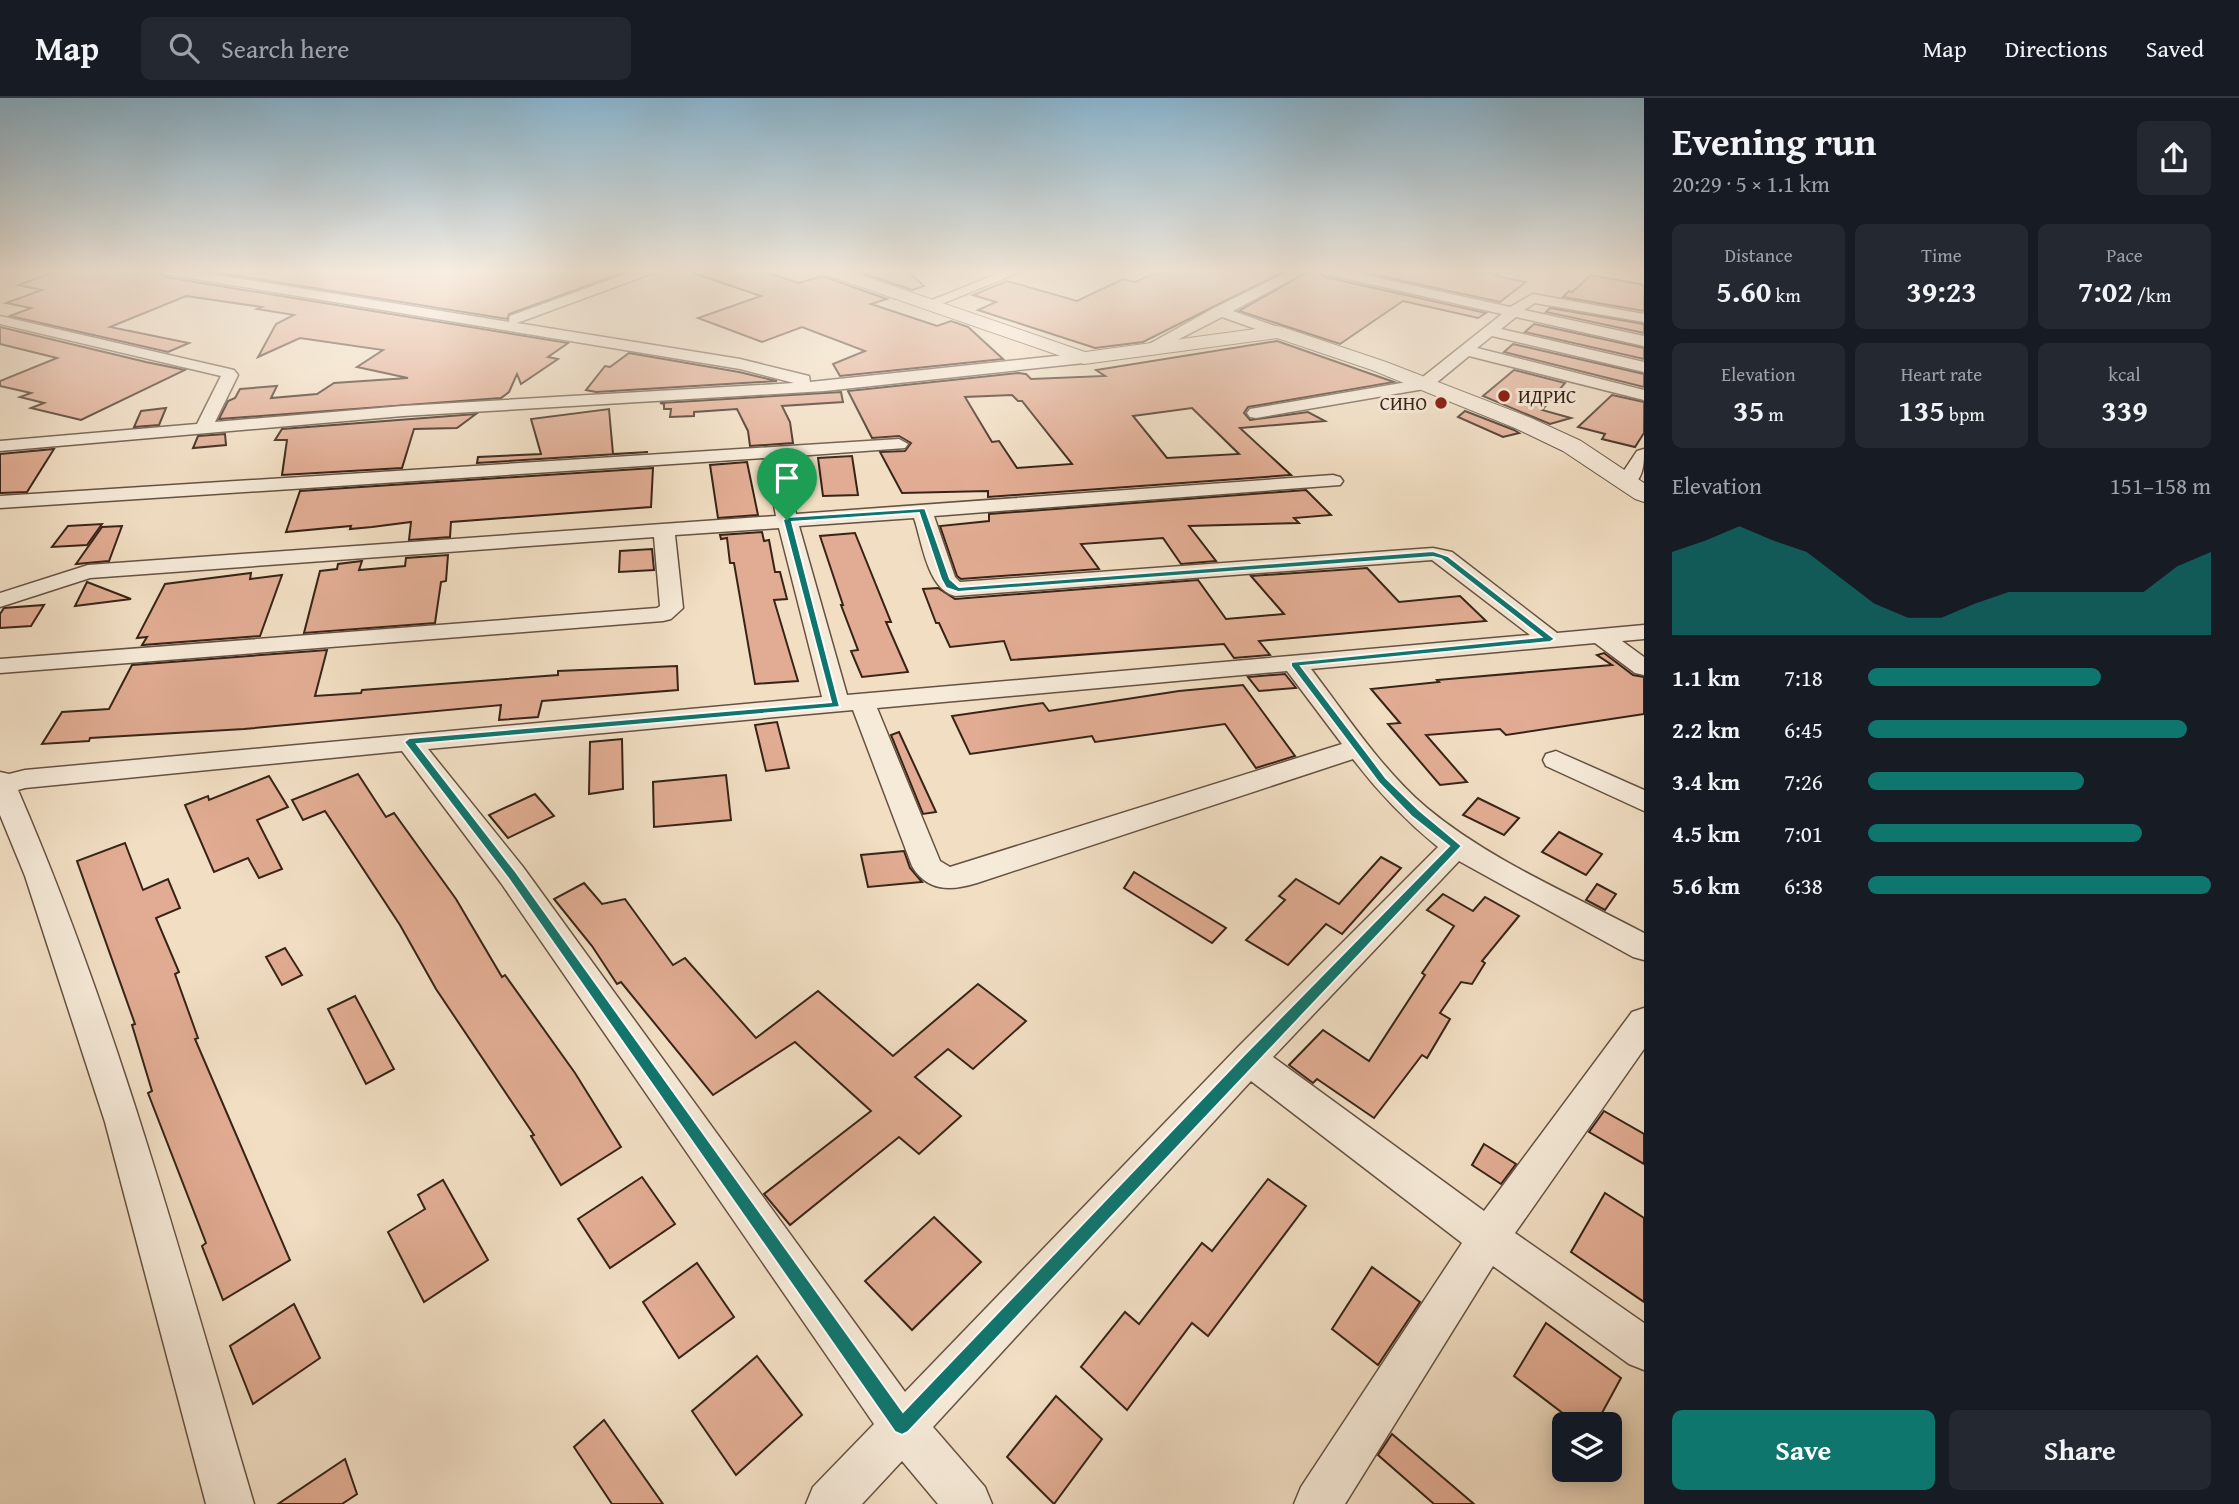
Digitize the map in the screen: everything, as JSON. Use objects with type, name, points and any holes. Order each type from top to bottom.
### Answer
[{"type":"street","points":[[68,336],[226,372],[230,375],[204,427]]},
{"type":"street","points":[[566,336],[740,364],[825,386]]},
{"type":"street","points":[[1020,336],[1084,358]]},
{"type":"street","points":[[1150,348],[1173,336]]},
{"type":"street","points":[[0,446],[403,411],[825,386],[1084,358],[1249,336]]},
{"type":"street","points":[[1288,336],[1523,423],[1572,446],[1635,487],[1644,455]]},
{"type":"street","points":[[1256,413],[1424,384],[1482,336]]},
{"type":"street","points":[[1508,336],[1644,367]]},
{"type":"street","points":[[1619,336],[1644,341]]},
{"type":"street","points":[[1465,350],[1644,395]]},
{"type":"street","points":[[0,502],[899,444]]},
{"type":"street","points":[[773,452],[787,520],[849,704],[927,866],[936,877],[947,879],[966,875],[1358,748]]},
{"type":"street","points":[[0,600],[88,572],[1333,481]]},
{"type":"street","points":[[922,510],[945,579],[955,589],[1433,554],[1444,557],[1550,639]]},
{"type":"street","points":[[0,666],[663,614],[672,608],[664,529]]},
{"type":"street","points":[[230,1504],[123,1122],[40,876],[1,784],[25,779],[409,742],[1644,632]]},
{"type":"street","points":[[1598,635],[1644,668]]},
{"type":"street","points":[[1294,664],[1382,780],[1415,813],[1456,846],[1644,948]]},
{"type":"street","points":[[409,742],[512,875],[902,1426],[968,1504]]},
{"type":"street","points":[[1556,761],[1644,801]]},
{"type":"street","points":[[830,1504],[1249,1059],[1456,846]]},
{"type":"street","points":[[1318,1504],[1488,1238],[1644,1022]]},
{"type":"street","points":[[1249,1059],[1488,1238],[1644,1349]]},
{"type":"building","points":[[0,336],[36,336],[185,370],[81,420],[31,408],[44,403],[20,397],[31,393],[0,386],[0,381],[57,358],[0,344]]},
{"type":"building","points":[[96,336],[153,336],[189,343],[168,352]]},
{"type":"building","points":[[270,336],[523,336],[568,343],[548,357],[558,359],[521,384],[517,374],[509,392],[501,398],[219,419],[228,401],[235,398],[240,389],[277,386],[271,398],[317,394],[334,383],[408,378],[357,367],[383,350],[300,338],[258,357]]},
{"type":"building","points":[[745,336],[779,336],[762,342]]},
{"type":"building","points":[[825,336],[977,336],[1003,359],[840,376],[833,364],[865,351]]},
{"type":"building","points":[[1057,336],[1156,336],[1143,342],[1095,348]]},
{"type":"building","points":[[1314,336],[1352,336],[1340,344]]},
{"type":"building","points":[[1541,336],[1587,336],[1644,348],[1644,359]]},
{"type":"building","points":[[1277,341],[1394,382],[1248,407],[1244,413],[1250,420],[1308,412],[1325,421],[1240,428],[1291,475],[988,497],[988,491],[902,493],[880,452],[905,451],[911,443],[899,436],[872,438],[848,391],[1018,373],[1026,374],[1031,379],[1105,376],[1096,370]],"holes":[[[1012,395],[1022,401],[1072,464],[1017,468],[999,441],[992,442],[965,397]],[[1192,408],[1239,454],[1167,458],[1133,416]]]},
{"type":"building","points":[[1513,344],[1644,374],[1644,387],[1504,352]]},
{"type":"building","points":[[629,353],[777,381],[596,392],[586,390],[605,366],[610,367]]},
{"type":"building","points":[[1514,370],[1565,383],[1542,410],[1571,418],[1550,424],[1483,396]]},
{"type":"building","points":[[841,392],[843,402],[782,406],[790,422],[793,443],[750,446],[748,431],[737,409],[694,412],[694,416],[670,417],[671,409],[664,409],[664,404],[660,403]]},
{"type":"building","points":[[1612,395],[1644,402],[1644,433],[1635,447],[1602,439],[1605,434],[1578,427]]},
{"type":"building","points":[[166,408],[159,425],[134,427],[141,411]]},
{"type":"building","points":[[609,409],[613,454],[648,452],[477,463],[478,457],[541,454],[531,419]]},
{"type":"building","points":[[1465,411],[1519,433],[1503,437],[1458,417]]},
{"type":"building","points":[[476,414],[457,428],[414,429],[402,468],[282,475],[287,440],[275,440],[282,429]]},
{"type":"building","points":[[225,434],[226,445],[193,448],[198,436]]},
{"type":"building","points":[[54,449],[27,492],[0,493],[0,454]]},
{"type":"building","points":[[852,456],[858,495],[823,496],[818,458]]},
{"type":"building","points":[[747,462],[758,515],[718,518],[710,465]]},
{"type":"building","points":[[653,468],[651,507],[451,522],[450,537],[409,540],[411,522],[350,529],[351,526],[286,532],[300,491]]},
{"type":"building","points":[[1306,490],[1331,515],[1294,518],[1299,523],[1189,526],[1216,561],[1181,564],[1163,538],[1081,544],[1099,569],[961,579],[957,576],[940,526],[989,521],[989,514]]},
{"type":"building","points":[[102,524],[87,545],[52,547],[68,526]]},
{"type":"building","points":[[122,526],[109,561],[76,564],[102,527]]},
{"type":"building","points":[[762,532],[764,541],[769,540],[775,572],[780,572],[787,599],[774,600],[798,681],[755,684],[734,563],[730,563],[727,538],[721,539],[720,535]]},
{"type":"building","points":[[855,533],[891,622],[886,622],[908,672],[862,677],[851,651],[858,650],[820,536]]},
{"type":"building","points":[[652,549],[654,570],[619,572],[620,551]]},
{"type":"building","points":[[448,555],[446,581],[441,582],[435,623],[304,633],[320,571],[337,569],[338,564],[362,561],[359,570],[405,566],[406,558]]},
{"type":"building","points":[[1367,568],[1399,602],[1460,596],[1486,621],[1259,641],[1270,655],[1234,658],[1224,644],[1011,660],[1004,641],[950,647],[939,623],[936,623],[923,589],[938,588],[955,599],[1198,580],[1226,619],[1284,614],[1251,576]]},
{"type":"building","points":[[251,573],[250,579],[282,575],[260,636],[142,645],[147,637],[137,638],[165,584]]},
{"type":"building","points":[[87,582],[131,599],[75,606]]},
{"type":"building","points":[[44,605],[31,626],[0,628],[0,614],[4,608]]},
{"type":"building","points":[[327,650],[315,696],[558,675],[558,671],[677,666],[678,690],[542,701],[538,717],[499,720],[501,705],[244,729],[90,738],[89,741],[42,744],[62,712],[109,709],[132,665]]},
{"type":"building","points":[[1604,653],[1633,675],[1644,677],[1644,714],[1506,735],[1500,729],[1426,735],[1467,782],[1440,785],[1388,724],[1400,723],[1371,689],[1439,682],[1437,680],[1612,665],[1597,655]]},
{"type":"building","points":[[1285,674],[1296,688],[1259,691],[1248,677]]},
{"type":"building","points":[[1243,685],[1295,756],[1256,768],[1225,724],[1095,742],[1092,736],[970,754],[952,716],[1043,703],[1049,711],[1179,691]]},
{"type":"building","points":[[777,722],[789,768],[766,771],[755,725]]},
{"type":"building","points":[[899,732],[936,812],[923,814],[891,735]]},
{"type":"building","points":[[622,739],[623,789],[589,794],[590,742]]},
{"type":"building","points":[[358,774],[386,817],[394,813],[456,899],[502,977],[505,975],[575,1073],[621,1147],[561,1185],[531,1136],[534,1135],[436,989],[400,925],[325,811],[303,820],[292,800]]},
{"type":"building","points":[[726,775],[731,820],[654,827],[653,782]]},
{"type":"building","points":[[269,776],[288,807],[257,820],[282,869],[259,878],[248,858],[214,872],[185,805],[208,796],[209,800]]},
{"type":"building","points":[[535,794],[554,816],[508,838],[489,815]]},
{"type":"building","points":[[1478,798],[1519,818],[1504,835],[1463,815]]},
{"type":"building","points":[[1559,832],[1602,854],[1586,875],[1542,852]]},
{"type":"building","points":[[125,843],[143,890],[168,879],[180,908],[156,918],[179,972],[175,974],[198,1038],[195,1039],[290,1260],[223,1300],[202,1246],[206,1243],[148,1093],[152,1091],[132,1025],[135,1024],[77,861]]},
{"type":"building","points":[[904,851],[910,868],[922,882],[868,887],[861,855]]},
{"type":"building","points":[[1381,857],[1401,868],[1342,934],[1326,924],[1288,965],[1246,940],[1285,900],[1279,896],[1296,879],[1339,904]]},
{"type":"building","points":[[1134,872],[1226,928],[1212,943],[1124,888]]},
{"type":"building","points":[[584,883],[602,904],[625,899],[673,965],[685,958],[756,1038],[818,991],[893,1056],[978,984],[1026,1021],[973,1069],[948,1049],[915,1077],[961,1116],[919,1154],[899,1137],[790,1225],[764,1194],[871,1111],[795,1042],[713,1095],[621,982],[617,984],[592,946],[554,899]]},
{"type":"building","points":[[1597,884],[1616,894],[1605,910],[1586,900]]},
{"type":"building","points":[[1443,894],[1473,911],[1485,897],[1519,916],[1482,961],[1485,963],[1472,984],[1461,982],[1440,1013],[1450,1019],[1427,1058],[1422,1055],[1374,1118],[1317,1079],[1313,1083],[1289,1065],[1323,1030],[1369,1061],[1454,926],[1427,910]]},
{"type":"building","points":[[285,948],[302,975],[282,985],[266,957]]},
{"type":"building","points":[[355,996],[394,1069],[366,1084],[328,1009]]},
{"type":"building","points":[[1604,1111],[1644,1134],[1644,1164],[1589,1132]]},
{"type":"building","points":[[1484,1144],[1516,1164],[1501,1184],[1472,1165]]},
{"type":"building","points":[[642,1177],[675,1224],[610,1268],[578,1219]]},
{"type":"building","points":[[1268,1179],[1306,1206],[1208,1336],[1192,1323],[1127,1410],[1081,1367],[1125,1312],[1139,1324],[1202,1243],[1212,1251]]},
{"type":"building","points":[[443,1180],[488,1260],[424,1302],[388,1232],[425,1209],[418,1195]]},
{"type":"building","points":[[1605,1193],[1644,1218],[1644,1302],[1571,1252]]},
{"type":"building","points":[[934,1217],[981,1262],[912,1330],[865,1281]]},
{"type":"building","points":[[697,1263],[734,1317],[679,1358],[643,1302]]},
{"type":"building","points":[[1372,1267],[1420,1302],[1378,1365],[1332,1329]]},
{"type":"building","points":[[294,1304],[320,1358],[253,1404],[230,1346]]},
{"type":"building","points":[[1546,1323],[1621,1378],[1603,1412],[1561,1412],[1514,1376]]},
{"type":"building","points":[[757,1356],[802,1415],[736,1475],[692,1411]]},
{"type":"building","points":[[1056,1396],[1102,1439],[1054,1504],[1007,1457]]},
{"type":"building","points":[[604,1420],[663,1504],[612,1504],[574,1447]]},
{"type":"building","points":[[1392,1434],[1474,1504],[1434,1504],[1378,1455]]},
{"type":"building","points":[[345,1459],[357,1494],[342,1504],[278,1504]]},
{"type":"place","name":"ИДРИС","points":[[1504,396]]},
{"type":"place","name":"СИНО","points":[[1441,403]]},
{"type":"route","points":[[922,510],[945,579],[949,586],[958,590],[1433,554],[1444,557],[1550,639],[1294,664],[1382,780],[1415,813],[1456,846],[1249,1059],[902,1426],[512,875],[409,742],[837,705],[787,520],[922,510]]}]
